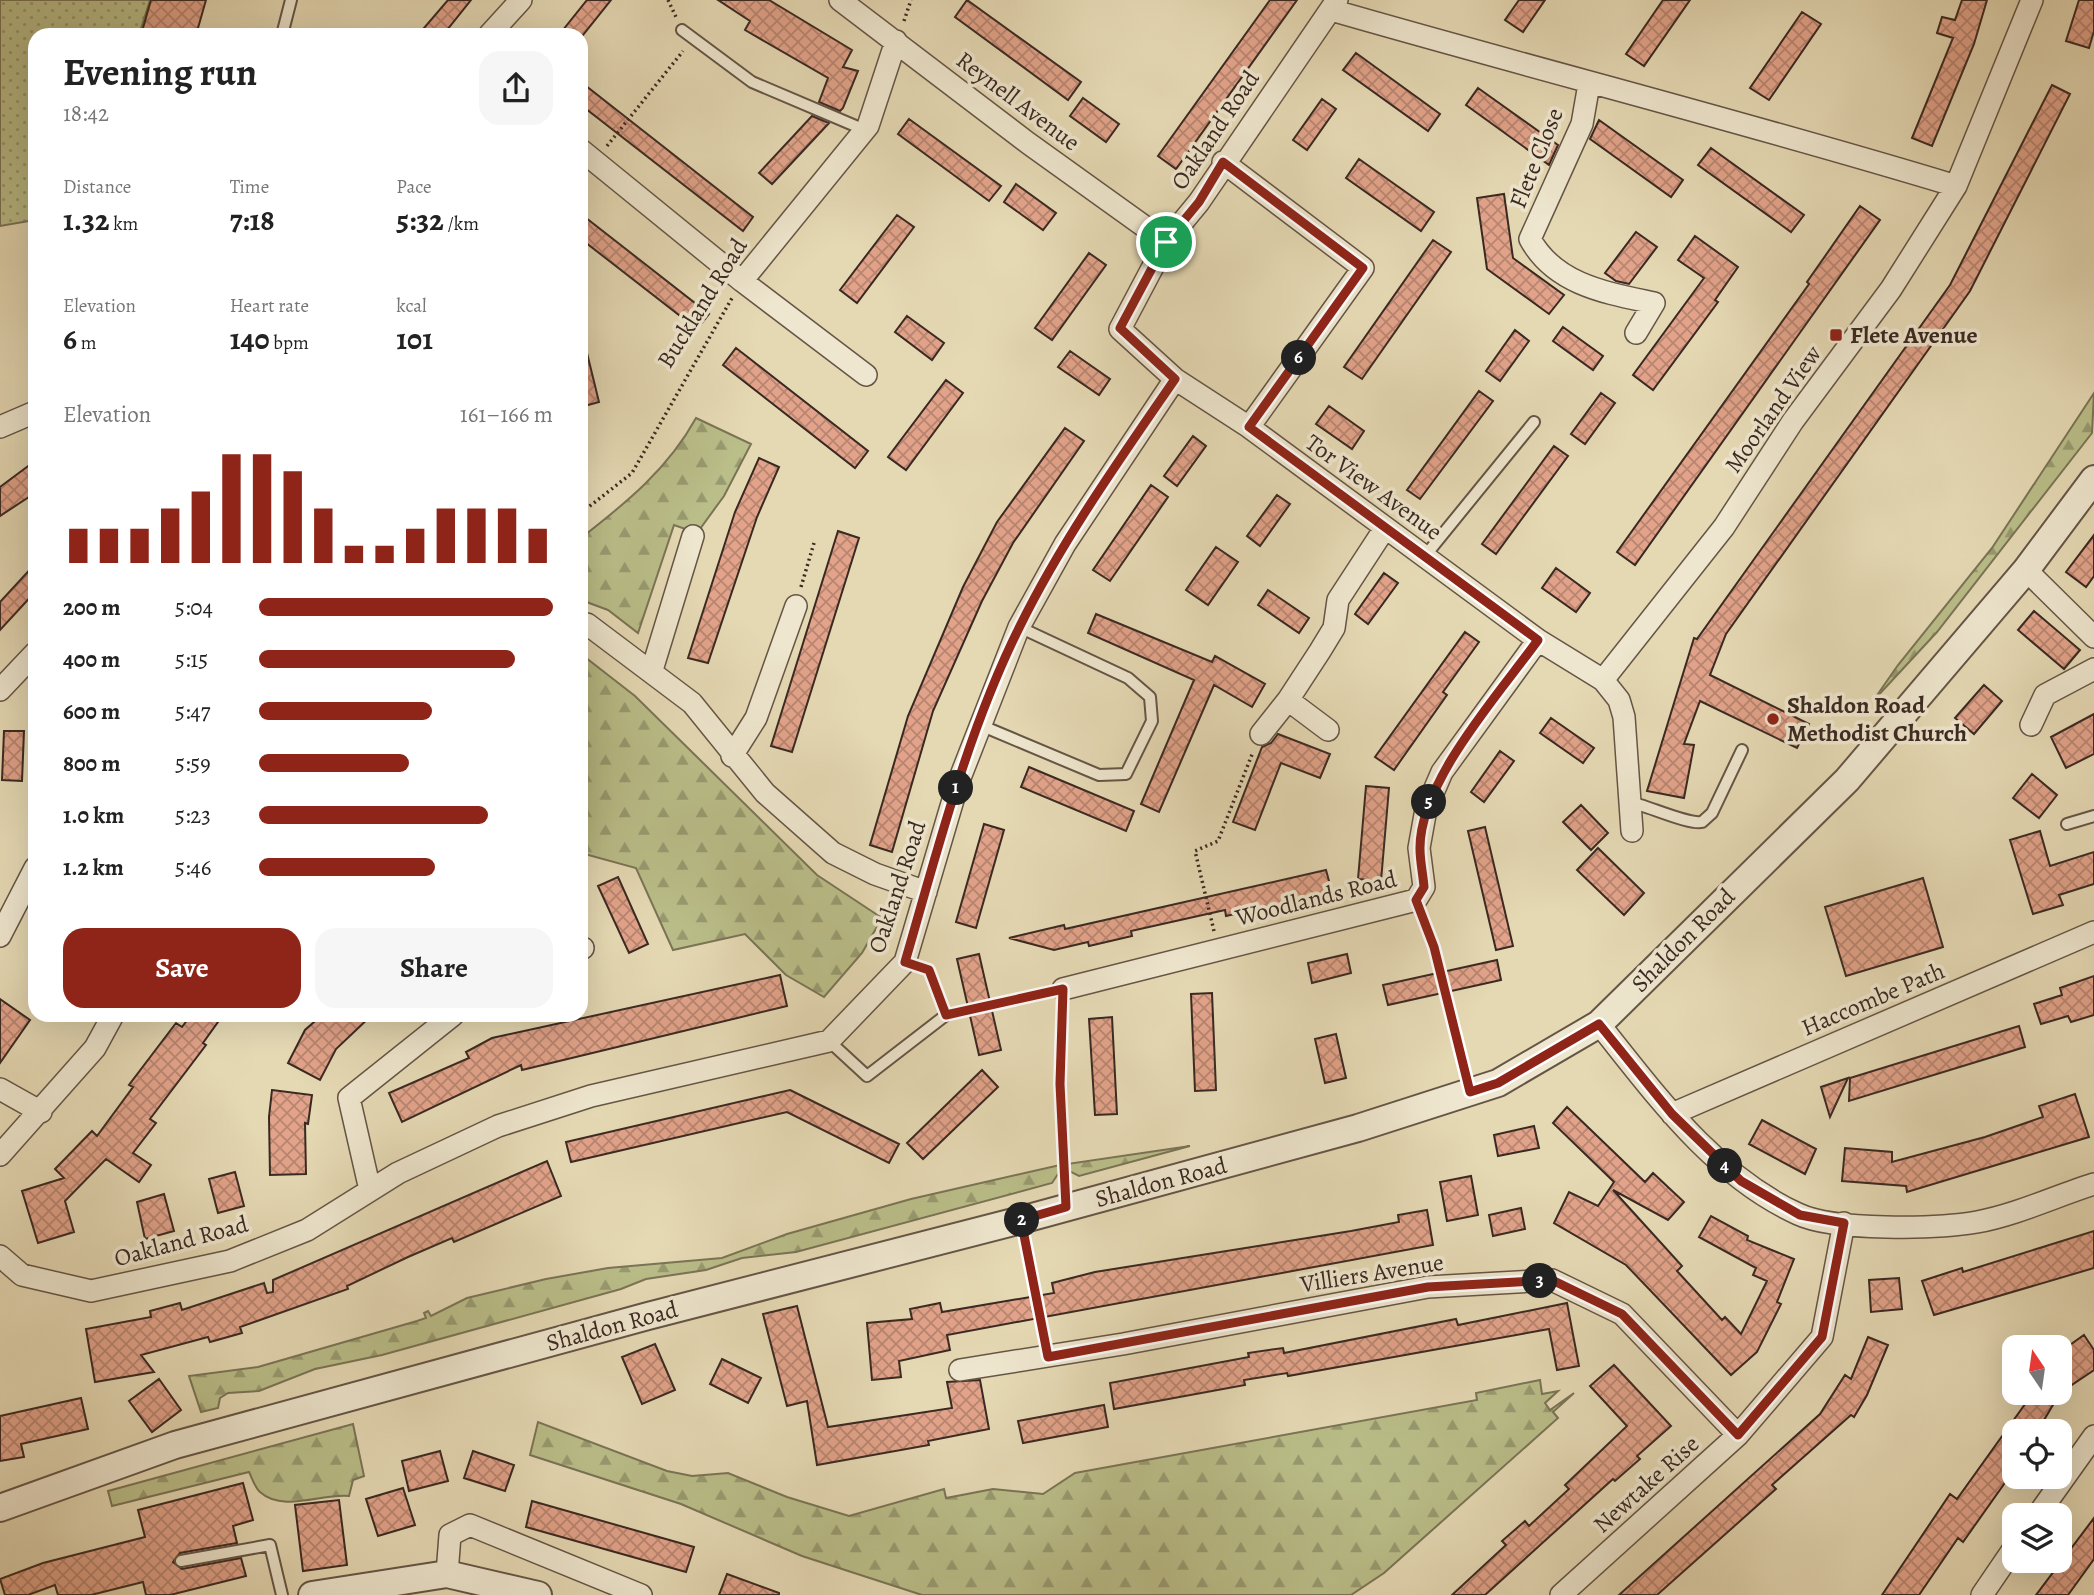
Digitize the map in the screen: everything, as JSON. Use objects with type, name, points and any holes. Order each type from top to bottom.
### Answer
[{"type":"street","points":[[496,28],[522,0]]},
{"type":"street","name":"Reynell Avenue","points":[[840,0],[1028,143],[1166,242]]},
{"type":"street","name":"Moorland View","points":[[1603,680],[1724,527],[1793,421],[1891,289],[1956,187],[2032,0]]},
{"type":"street","points":[[1334,5],[1589,84],[1813,142],[1956,187]]},
{"type":"street","name":"Oakland Road","points":[[1120,328],[1166,242],[1199,202],[1223,162],[1334,5]]},
{"type":"street","name":"Buckland Road","points":[[742,281],[864,130],[896,40]]},
{"type":"street","name":"Flete Close","points":[[1589,84],[1582,124],[1530,239],[1539,256],[1585,288],[1654,303],[1636,333]]},
{"type":"street","points":[[588,156],[742,281],[866,375]]},
{"type":"street","points":[[1223,162],[1363,268],[1249,427]]},
{"type":"street","name":"Tor View Avenue","points":[[1120,328],[1175,379],[1249,427],[1538,640],[1603,680]]},
{"type":"street","name":"Oakland Road","points":[[0,1256],[22,1275],[91,1291],[230,1261],[307,1230],[398,1173],[498,1126],[591,1096],[781,1055],[829,1041],[905,962],[978,724],[1019,627],[1065,544],[1175,379]]},
{"type":"street","points":[[0,427],[28,415]]},
{"type":"street","name":"Shaldon Road","points":[[0,1507],[176,1445],[648,1316],[1021,1220],[1358,1128],[1498,1083],[1599,1024],[1847,780],[2026,570],[2094,479]]},
{"type":"street","points":[[1261,734],[1288,700],[1334,628],[1339,600],[1385,528]]},
{"type":"street","points":[[652,670],[693,536]]},
{"type":"street","points":[[2026,570],[2091,627]]},
{"type":"street","points":[[732,755],[756,718],[796,606]]},
{"type":"street","points":[[588,625],[652,670],[692,703],[765,793],[833,853],[875,874],[926,892]]},
{"type":"street","name":"Woodlands Road","points":[[1063,989],[1416,900],[1424,887],[1419,848],[1426,809],[1442,772],[1538,640]]},
{"type":"street","points":[[0,690],[28,660]]},
{"type":"street","points":[[2031,725],[2045,695],[2094,669]]},
{"type":"street","points":[[1603,680],[1619,700],[1624,717],[1632,831]]},
{"type":"street","points":[[1288,700],[1328,730]]},
{"type":"street","points":[[0,936],[28,882]]},
{"type":"street","name":"Haccombe Path","points":[[1672,1114],[2094,932]]},
{"type":"street","points":[[0,1156],[95,1048],[109,1022]]},
{"type":"street","points":[[370,1190],[349,1098],[444,1022]]},
{"type":"street","points":[[1599,1024],[1672,1114],[1741,1181],[1800,1215],[1844,1223],[1906,1228],[1979,1222],[2094,1184]]},
{"type":"street","points":[[0,1089],[41,1112]]},
{"type":"street","name":"Newtake Rise","points":[[1561,1595],[1738,1435],[1822,1337],[1844,1223]]},
{"type":"street","name":"Villiers Avenue","points":[[960,1370],[1048,1357],[1428,1287],[1552,1280],[1622,1314],[1738,1435]]},
{"type":"street","points":[[2046,1503],[2094,1436]]},
{"type":"street","points":[[447,1574],[450,1535],[470,1525],[641,1595]]},
{"type":"street","points":[[1982,1595],[2002,1566]]},
{"type":"street","points":[[312,1595],[447,1574],[538,1595]]},
{"type":"lane","points":[[284,28],[291,0]]},
{"type":"lane","points":[[682,30],[752,82],[864,130]]},
{"type":"lane","points":[[1425,556],[1534,422]]},
{"type":"lane","points":[[978,724],[1099,775],[1126,774],[1152,721],[1150,697],[1128,678],[1019,627]]},
{"type":"lane","points":[[1630,802],[1655,807],[1687,821],[1702,822],[1712,813],[1742,750]]},
{"type":"lane","points":[[2067,824],[2094,816]]},
{"type":"lane","points":[[829,1041],[867,1076],[946,1015]]},
{"type":"lane","points":[[181,1561],[270,1545],[282,1595]]},
{"type":"path","points":[[588,156],[693,38]]},
{"type":"path","name":"Buckland Road","points":[[588,508],[632,473],[742,281]]},
{"type":"path","points":[[796,606],[814,543]]},
{"type":"path","points":[[1219,949],[1195,851],[1218,841],[1261,734]]},
{"type":"path","points":[[1416,900],[1434,947],[1470,1092]]},
{"type":"path","points":[[905,962],[929,970],[946,1015],[1063,989],[1060,1084],[1066,1207]]},
{"type":"path","points":[[1021,1220],[1048,1357]]},
{"type":"green space","points":[[0,0],[150,0],[141,28],[28,28],[28,221],[0,226]]},
{"type":"green space","points":[[2094,393],[2092,433],[1937,632],[1873,701],[1898,665],[1992,548]]},
{"type":"green space","points":[[696,418],[751,444],[724,496],[697,533],[674,525],[638,633],[608,610],[588,603],[588,532],[645,484],[685,436]]},
{"type":"green space","points":[[588,659],[635,696],[817,875],[882,918],[862,953],[824,997],[786,975],[745,934],[673,950],[636,868],[588,855]]},
{"type":"green space","points":[[1190,1146],[1079,1176],[1067,1170],[1067,1164]]},
{"type":"green space","points":[[1060,1165],[1060,1171],[1052,1183],[796,1252],[742,1258],[706,1270],[646,1279],[621,1289],[382,1355],[315,1369],[259,1391],[228,1393],[220,1398],[218,1408],[201,1412],[189,1376],[258,1367],[417,1321],[426,1318],[424,1313],[428,1311],[431,1316],[467,1298],[546,1279],[608,1268],[722,1258],[787,1234],[911,1199]]},
{"type":"green space","points":[[1540,1380],[1542,1394],[1558,1391],[1545,1403],[1550,1410],[1574,1393],[1553,1412],[1558,1418],[1384,1573],[1351,1595],[922,1595],[802,1556],[681,1504],[530,1455],[538,1422],[667,1471],[692,1476],[728,1473],[787,1497],[849,1516],[944,1489],[946,1498],[993,1489],[1043,1494],[1075,1473],[1477,1400],[1476,1393]]},
{"type":"green space","points":[[353,1424],[364,1476],[353,1480],[349,1496],[280,1501],[260,1492],[249,1472],[112,1506],[108,1491]]},
{"type":"building","points":[[151,0],[206,0],[198,28],[143,28]]},
{"type":"building","points":[[448,0],[471,0],[449,28],[424,28]]},
{"type":"building","points":[[587,0],[611,0],[588,29],[565,28]]},
{"type":"building","points":[[718,0],[769,0],[852,50],[843,67],[858,71],[843,108],[840,111],[819,102],[828,78],[745,30],[750,21]]},
{"type":"building","points":[[967,0],[1081,82],[1068,100],[955,17]]},
{"type":"building","points":[[1270,0],[1297,0],[1176,169],[1158,156]]},
{"type":"building","points":[[1519,0],[1545,0],[1523,32],[1505,20]]},
{"type":"building","points":[[1663,0],[1690,0],[1644,66],[1626,54]]},
{"type":"building","points":[[1962,0],[1987,0],[1974,44],[1932,146],[1912,138],[1953,38],[1937,33],[1942,17],[1955,20]]},
{"type":"building","points":[[2079,0],[2094,0],[2094,31],[2089,48],[2066,41]]},
{"type":"building","points":[[1802,12],[1821,24],[1769,100],[1750,88]]},
{"type":"building","points":[[1356,53],[1440,114],[1428,131],[1343,70]]},
{"type":"building","points":[[2052,85],[2070,94],[1970,291],[1726,634],[1710,675],[1809,724],[1797,748],[1700,701],[1684,744],[1694,745],[1684,798],[1647,791],[1694,638],[1697,639],[1950,285]]},
{"type":"building","points":[[588,87],[753,217],[743,231],[588,110]]},
{"type":"building","points":[[1478,88],[1558,145],[1549,165],[1466,105]]},
{"type":"building","points":[[1083,98],[1119,124],[1106,142],[1070,116]]},
{"type":"building","points":[[1322,99],[1336,109],[1307,150],[1293,140]]},
{"type":"building","points":[[812,116],[829,123],[772,184],[759,173]]},
{"type":"building","points":[[909,119],[1001,186],[989,201],[898,134]]},
{"type":"building","points":[[1599,120],[1683,180],[1671,197],[1590,139]]},
{"type":"building","points":[[1711,148],[1804,215],[1791,232],[1698,165]]},
{"type":"building","points":[[1359,159],[1434,212],[1421,231],[1346,178]]},
{"type":"building","points":[[1016,184],[1056,213],[1043,230],[1004,202]]},
{"type":"building","points":[[1504,194],[1513,258],[1564,295],[1549,314],[1487,269],[1477,198]]},
{"type":"building","points":[[1860,206],[1880,220],[1635,565],[1617,552],[1809,284],[1807,282]]},
{"type":"building","points":[[897,215],[914,227],[857,303],[840,290]]},
{"type":"building","points":[[588,219],[709,314],[697,329],[588,244]]},
{"type":"building","points":[[1636,232],[1657,247],[1629,284],[1616,281],[1605,273]]},
{"type":"building","points":[[1695,236],[1738,267],[1715,300],[1718,302],[1653,390],[1633,375],[1704,278],[1678,260]]},
{"type":"building","points":[[1433,240],[1451,252],[1362,379],[1344,367]]},
{"type":"building","points":[[1089,253],[1106,265],[1052,340],[1035,328]]},
{"type":"building","points":[[907,316],[944,343],[932,360],[895,332]]},
{"type":"building","points":[[1563,327],[1603,356],[1593,370],[1553,341]]},
{"type":"building","points":[[1515,330],[1529,341],[1500,381],[1486,371]]},
{"type":"building","points":[[736,348],[868,451],[855,468],[723,365]]},
{"type":"building","points":[[1070,351],[1110,379],[1099,395],[1058,367]]},
{"type":"building","points":[[588,357],[599,402],[588,405]]},
{"type":"building","points":[[946,380],[963,393],[906,470],[888,457]]},
{"type":"building","points":[[1479,391],[1493,401],[1420,499],[1407,490]]},
{"type":"building","points":[[1601,393],[1615,403],[1585,444],[1571,434]]},
{"type":"building","points":[[1329,406],[1364,431],[1352,449],[1316,424]]},
{"type":"building","points":[[1065,428],[1084,441],[1013,543],[982,601],[933,711],[892,852],[870,845],[908,716],[963,587],[997,522]]},
{"type":"building","points":[[1193,436],[1206,446],[1177,486],[1164,476]]},
{"type":"building","points":[[1554,446],[1568,456],[1496,554],[1482,544]]},
{"type":"building","points":[[759,458],[779,467],[757,517],[708,663],[688,658],[735,512]]},
{"type":"building","points":[[28,466],[28,498],[0,516],[0,487]]},
{"type":"building","points":[[1151,485],[1168,497],[1110,581],[1093,570]]},
{"type":"building","points":[[1277,495],[1290,504],[1260,546],[1247,536]]},
{"type":"building","points":[[838,531],[859,538],[792,752],[771,746]]},
{"type":"building","points":[[2094,535],[2094,576],[2086,587],[2066,572]]},
{"type":"building","points":[[1216,547],[1238,562],[1208,605],[1186,590]]},
{"type":"building","points":[[1556,568],[1590,593],[1576,612],[1542,588]]},
{"type":"building","points":[[28,572],[28,600],[0,630],[0,602]]},
{"type":"building","points":[[1384,573],[1398,583],[1368,624],[1355,614]]},
{"type":"building","points":[[1268,590],[1309,618],[1299,633],[1258,605]]},
{"type":"building","points":[[2034,611],[2080,650],[2064,669],[2018,630]]},
{"type":"building","points":[[1096,614],[1212,662],[1215,656],[1265,684],[1252,707],[1214,685],[1159,812],[1141,804],[1194,680],[1088,633]]},
{"type":"building","points":[[1465,632],[1479,642],[1443,692],[1447,695],[1394,770],[1375,757]]},
{"type":"building","points":[[1984,685],[2002,701],[1974,734],[1955,718]]},
{"type":"building","points":[[2094,714],[2094,754],[2066,768],[2051,737]]},
{"type":"building","points":[[1551,718],[1594,748],[1583,763],[1540,733]]},
{"type":"building","points":[[4,731],[24,731],[22,781],[2,780]]},
{"type":"building","points":[[1278,734],[1330,754],[1320,778],[1281,763],[1255,830],[1233,822],[1262,747],[1271,743]]},
{"type":"building","points":[[1500,751],[1514,761],[1484,802],[1471,792]]},
{"type":"building","points":[[1029,767],[1134,811],[1126,831],[1021,787]]},
{"type":"building","points":[[2032,774],[2057,795],[2039,818],[2013,798]]},
{"type":"building","points":[[1366,786],[1389,788],[1381,881],[1358,879]]},
{"type":"building","points":[[1581,805],[1608,833],[1591,850],[1563,822]]},
{"type":"building","points":[[984,824],[1004,830],[976,928],[956,922]]},
{"type":"building","points":[[1485,827],[1513,946],[1496,950],[1468,831]]},
{"type":"building","points":[[2040,831],[2050,866],[2094,852],[2094,884],[2059,895],[2063,905],[2033,914],[2010,840]]},
{"type":"building","points":[[1598,848],[1644,893],[1624,915],[1577,870]]},
{"type":"building","points":[[1326,870],[1332,892],[1226,916],[1225,910],[1131,931],[1132,936],[1089,946],[1088,942],[1054,950],[1009,938],[1064,925],[1065,929]]},
{"type":"building","points":[[618,877],[648,944],[629,953],[598,886]]},
{"type":"building","points":[[1923,878],[1943,947],[1846,976],[1825,907]]},
{"type":"building","points":[[979,954],[1001,1050],[979,1055],[957,959]]},
{"type":"building","points":[[1347,954],[1351,973],[1312,983],[1308,963]]},
{"type":"building","points":[[1497,960],[1501,980],[1388,1005],[1383,985]]},
{"type":"building","points":[[780,975],[787,1006],[522,1070],[521,1065],[402,1122],[389,1093],[469,1058],[466,1052],[492,1038],[565,1022],[588,1022],[588,1017]]},
{"type":"building","points":[[2094,976],[2094,1015],[2071,1022],[2068,1016],[2041,1024],[2034,1004],[2062,995],[2060,988]]},
{"type":"building","points":[[1212,993],[1216,1090],[1195,1091],[1191,994]]},
{"type":"building","points":[[0,999],[28,1019],[29,1022],[0,1063]]},
{"type":"building","points":[[1112,1017],[1117,1114],[1095,1115],[1089,1019]]},
{"type":"building","points":[[186,1022],[218,1022],[203,1043],[206,1045],[150,1119],[156,1123],[133,1153],[151,1165],[139,1182],[106,1159],[65,1201],[74,1232],[38,1243],[22,1191],[64,1178],[55,1169],[92,1131],[97,1136],[133,1087],[129,1085],[176,1023],[182,1027]]},
{"type":"building","points":[[314,1022],[365,1022],[336,1049],[320,1080],[288,1063],[305,1030]]},
{"type":"building","points":[[2019,1026],[2025,1047],[1849,1101],[1850,1078]]},
{"type":"building","points":[[1336,1034],[1346,1078],[1325,1083],[1315,1039]]},
{"type":"building","points":[[982,1070],[998,1087],[923,1159],[907,1143]]},
{"type":"building","points":[[1848,1078],[1830,1117],[1821,1087]]},
{"type":"building","points":[[272,1090],[312,1095],[308,1124],[305,1123],[306,1174],[270,1175],[269,1117]]},
{"type":"building","points":[[790,1090],[899,1144],[889,1163],[787,1112],[571,1162],[566,1142]]},
{"type":"building","points":[[2075,1094],[2089,1137],[1907,1192],[1906,1186],[1842,1181],[1845,1148],[1892,1152],[1892,1162],[1985,1137],[2043,1117],[2039,1106]]},
{"type":"building","points":[[1567,1107],[1645,1182],[1653,1173],[1684,1202],[1668,1220],[1613,1190],[1682,1266],[1677,1271],[1722,1320],[1725,1317],[1741,1334],[1767,1281],[1753,1275],[1756,1268],[1699,1237],[1711,1216],[1748,1236],[1747,1240],[1794,1259],[1777,1302],[1781,1304],[1757,1352],[1731,1375],[1626,1265],[1554,1223],[1569,1192],[1598,1206],[1614,1182],[1553,1123]]},
{"type":"building","points":[[1762,1120],[1816,1149],[1805,1174],[1749,1144]]},
{"type":"building","points":[[1534,1126],[1539,1148],[1498,1156],[1494,1135]]},
{"type":"building","points":[[547,1161],[561,1196],[454,1242],[452,1238],[408,1257],[347,1286],[348,1289],[240,1327],[242,1333],[210,1342],[208,1337],[141,1355],[154,1372],[95,1382],[86,1329],[151,1317],[150,1311],[180,1303],[182,1310],[264,1283],[267,1293],[273,1292],[273,1280]]},
{"type":"building","points":[[235,1172],[244,1206],[218,1213],[209,1179]]},
{"type":"building","points":[[1471,1176],[1478,1215],[1447,1221],[1440,1182]]},
{"type":"building","points":[[164,1194],[174,1231],[145,1239],[137,1202]]},
{"type":"building","points":[[1521,1208],[1525,1229],[1493,1236],[1489,1215]]},
{"type":"building","points":[[1427,1210],[1433,1245],[947,1335],[950,1350],[899,1361],[901,1377],[872,1380],[867,1323],[912,1319],[910,1309],[940,1303],[942,1312],[1054,1293],[1052,1283],[1095,1272],[1351,1231],[1399,1222],[1398,1215]]},
{"type":"building","points":[[2094,1231],[2094,1268],[1934,1315],[1922,1281],[1962,1268],[1963,1272]]},
{"type":"building","points":[[1899,1278],[1902,1309],[1871,1312],[1869,1280]]},
{"type":"building","points":[[1567,1303],[1579,1366],[1557,1370],[1549,1329],[1288,1376],[1287,1373],[1244,1380],[1245,1385],[1114,1409],[1110,1383],[1249,1357],[1248,1353],[1283,1348],[1284,1353],[1456,1319],[1458,1325]]},
{"type":"building","points":[[797,1306],[828,1427],[952,1408],[947,1382],[980,1380],[989,1429],[928,1441],[929,1445],[817,1465],[807,1401],[787,1406],[763,1314]]},
{"type":"building","points":[[2084,1335],[2094,1350],[2094,1370],[2072,1385],[2072,1344]]},
{"type":"building","points":[[1868,1337],[1888,1345],[1867,1395],[1854,1417],[1851,1415],[1772,1485],[1776,1489],[1657,1595],[1619,1595],[1820,1414],[1845,1375],[1851,1379]]},
{"type":"building","points":[[655,1344],[675,1390],[642,1404],[622,1357]]},
{"type":"building","points":[[722,1359],[761,1378],[748,1403],[710,1384]]},
{"type":"building","points":[[1614,1365],[1671,1426],[1637,1456],[1640,1459],[1615,1481],[1613,1479],[1485,1595],[1452,1595],[1506,1545],[1502,1541],[1525,1521],[1529,1526],[1569,1489],[1565,1485],[1627,1426],[1590,1386]]},
{"type":"building","points":[[159,1379],[181,1410],[152,1432],[129,1401]]},
{"type":"building","points":[[81,1398],[88,1429],[21,1444],[24,1457],[0,1461],[0,1416]]},
{"type":"building","points":[[1104,1405],[1108,1427],[1023,1443],[1018,1421]]},
{"type":"building","points":[[2024,1405],[2053,1405],[2045,1419],[2014,1419]]},
{"type":"building","points":[[2002,1436],[2002,1487],[1963,1542],[1958,1538],[1919,1595],[1882,1595],[1950,1494],[1957,1499]]},
{"type":"building","points":[[440,1451],[448,1481],[409,1491],[402,1461]]},
{"type":"building","points":[[473,1451],[514,1465],[505,1491],[464,1478]]},
{"type":"building","points":[[243,1483],[253,1520],[233,1526],[237,1543],[180,1553],[173,1562],[182,1569],[241,1558],[246,1576],[170,1595],[146,1595],[143,1582],[91,1595],[58,1595],[55,1585],[28,1595],[5,1595],[0,1579],[43,1563],[145,1537],[138,1510]]},
{"type":"building","points":[[403,1488],[415,1525],[378,1536],[366,1499]]},
{"type":"building","points":[[339,1500],[347,1565],[303,1571],[295,1505]]},
{"type":"building","points":[[532,1501],[694,1547],[686,1572],[526,1527]]},
{"type":"building","points":[[2094,1518],[2094,1559],[2068,1595],[2036,1595],[2053,1573],[2072,1573],[2072,1547]]},
{"type":"building","points":[[727,1574],[779,1593],[779,1595],[719,1595]]},
{"type":"place","name":"Flete Avenue","points":[[1836,335]]},
{"type":"place","name":"Shaldon Road Methodist Church","points":[[1773,719]]},
{"type":"route","points":[[1223,162],[1363,268],[1249,427],[1538,640],[1442,772],[1426,809],[1419,848],[1424,887],[1416,900],[1434,947],[1455,1041],[1470,1092],[1498,1083],[1599,1024],[1672,1114],[1741,1181],[1800,1215],[1844,1223],[1822,1337],[1738,1435],[1622,1314],[1552,1280],[1428,1287],[1048,1357],[1021,1220],[1066,1207],[1060,1084],[1063,989],[946,1015],[929,970],[905,962],[942,833],[978,724],[1019,627],[1065,544],[1175,379],[1120,328],[1166,242],[1199,202],[1223,162]]}]
